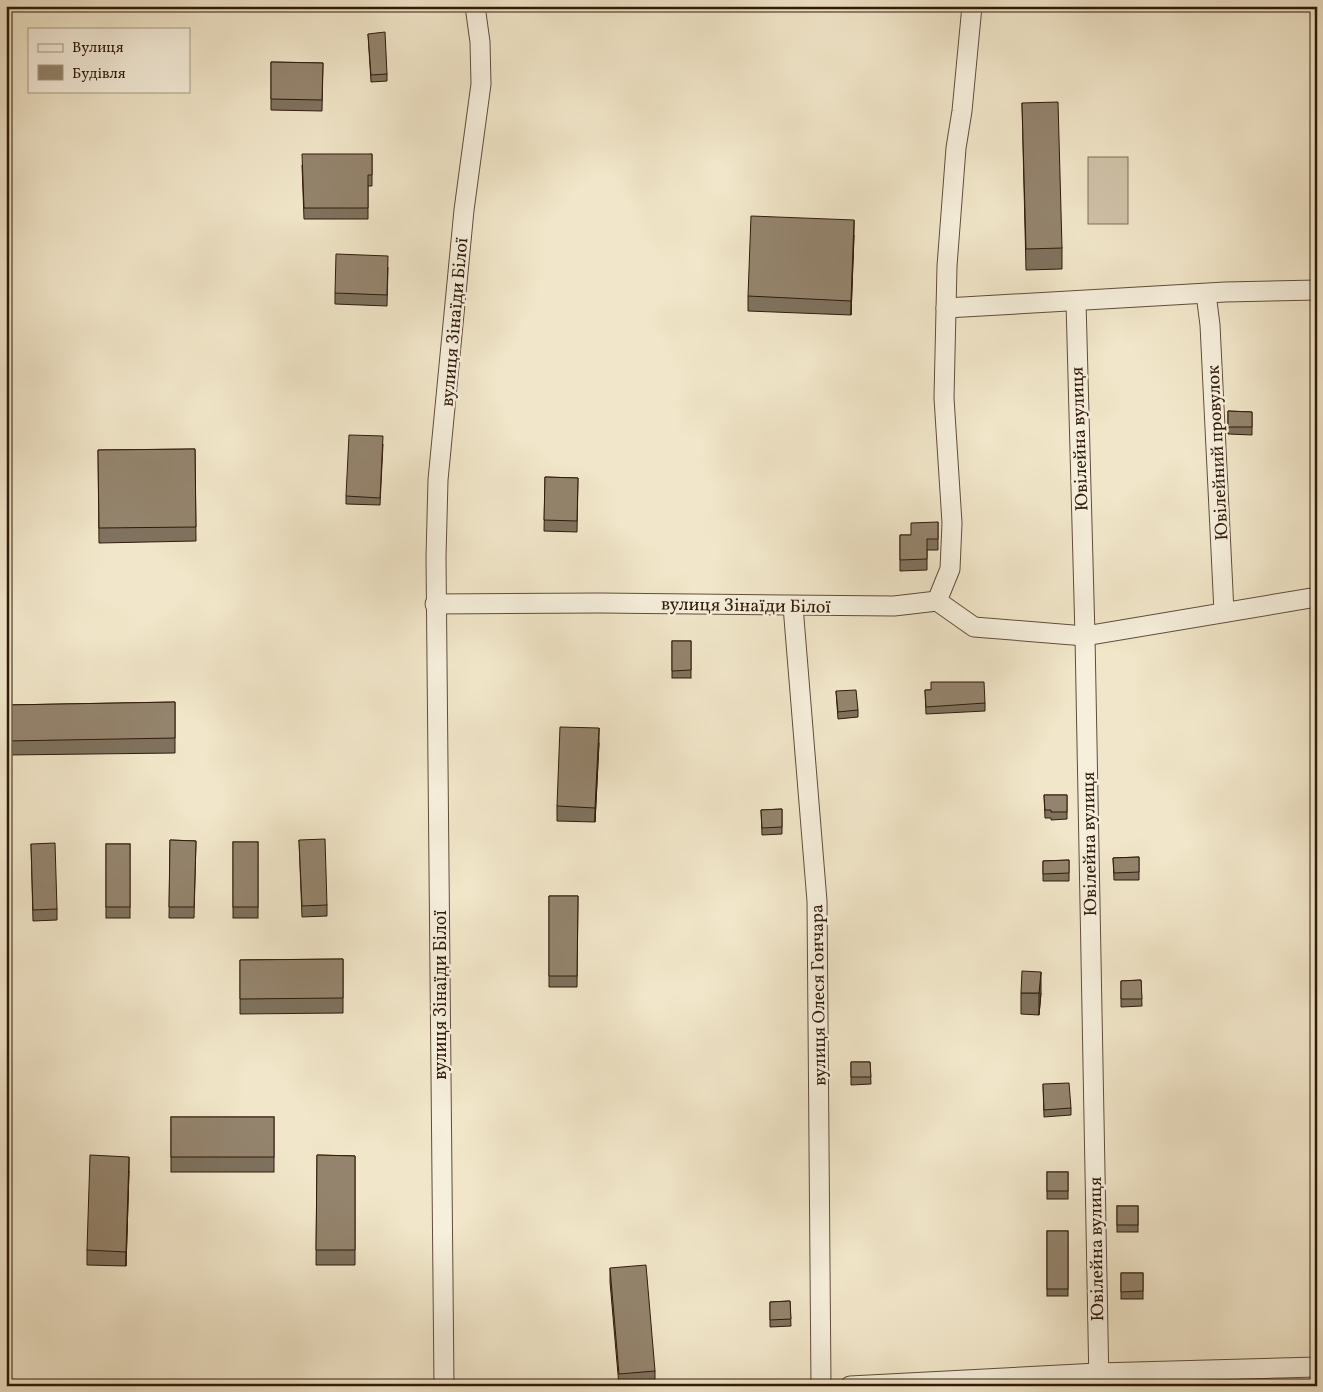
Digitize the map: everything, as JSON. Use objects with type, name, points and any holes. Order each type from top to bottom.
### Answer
[{"type":"street","name":"вулиця Зінаїди Білої","points":[[444,1386],[440,874],[435,604],[438,480],[464,210],[481,84],[480,42],[475,6]]},
{"type":"street","points":[[972,6],[962,110],[956,148],[946,308],[944,398],[952,523],[950,569],[937,601],[974,627],[1085,636],[1317,596]]},
{"type":"street","points":[[946,308],[1317,290]]},
{"type":"street","name":"Ювілейний провулок","points":[[1206,294],[1210,325],[1224,612]]},
{"type":"street","name":"Ювілейна вулиця","points":[[1076,302],[1085,636],[1098,1379]]},
{"type":"street","name":"вулиця Зінаїди Білої","points":[[435,604],[600,603],[894,606],[937,601]]},
{"type":"street","name":"вулиця Олеся Гончара","points":[[793,606],[817,901],[821,1386]]},
{"type":"street","points":[[850,1386],[1098,1379],[1317,1367]]},
{"type":"shaded area","points":[[1088,157],[1128,157],[1128,224],[1088,224]]},
{"type":"building","points":[[385,32],[387,74],[371,75],[368,34]]},
{"type":"building","points":[[271,62],[323,63],[322,100],[271,99]]},
{"type":"building","points":[[1058,102],[1062,248],[1026,249],[1022,103]]},
{"type":"building","points":[[302,154],[372,154],[372,175],[368,175],[368,208],[304,208]]},
{"type":"building","points":[[751,216],[854,220],[851,301],[748,296]]},
{"type":"building","points":[[336,254],[388,256],[387,295],[335,293]]},
{"type":"building","points":[[1228,411],[1252,412],[1252,427],[1228,427]]},
{"type":"building","points":[[349,435],[383,436],[380,498],[346,496]]},
{"type":"building","points":[[195,449],[196,527],[99,528],[98,450]]},
{"type":"building","points":[[545,477],[578,478],[577,521],[544,520]]},
{"type":"building","points":[[938,522],[938,539],[927,539],[927,559],[900,560],[900,535],[911,535],[911,523]]},
{"type":"building","points":[[672,641],[691,641],[691,670],[672,671]]},
{"type":"building","points":[[931,682],[984,682],[985,703],[926,707],[925,690],[931,690]]},
{"type":"building","points":[[856,690],[858,710],[838,712],[836,691]]},
{"type":"building","points":[[175,702],[175,738],[6,741],[6,705]]},
{"type":"building","points":[[560,727],[599,728],[595,808],[557,806]]},
{"type":"building","points":[[1044,795],[1067,795],[1067,812],[1045,810]]},
{"type":"building","points":[[782,809],[782,827],[762,828],[761,810]]},
{"type":"building","points":[[325,839],[327,905],[302,906],[299,840]]},
{"type":"building","points":[[170,840],[196,841],[194,907],[169,907]]},
{"type":"building","points":[[233,842],[258,842],[258,907],[233,907]]},
{"type":"building","points":[[55,843],[57,909],[33,910],[31,844]]},
{"type":"building","points":[[106,844],[130,844],[130,907],[106,907]]},
{"type":"building","points":[[1139,857],[1139,872],[1114,873],[1113,858]]},
{"type":"building","points":[[1069,860],[1069,873],[1043,874],[1043,861]]},
{"type":"building","points":[[549,896],[578,896],[577,976],[549,976]]},
{"type":"building","points":[[343,959],[343,998],[240,999],[240,960]]},
{"type":"building","points":[[1022,971],[1041,972],[1039,993],[1021,993]]},
{"type":"building","points":[[1141,980],[1142,999],[1121,999],[1121,981]]},
{"type":"building","points":[[851,1062],[870,1062],[871,1077],[851,1077]]},
{"type":"building","points":[[1069,1083],[1071,1108],[1044,1110],[1043,1084]]},
{"type":"building","points":[[171,1117],[274,1117],[274,1157],[171,1157]]},
{"type":"building","points":[[90,1155],[129,1157],[126,1252],[87,1250]]},
{"type":"building","points":[[317,1155],[355,1156],[355,1250],[316,1250]]},
{"type":"building","points":[[1047,1172],[1068,1172],[1068,1191],[1047,1191]]},
{"type":"building","points":[[1117,1206],[1138,1206],[1138,1225],[1117,1225]]},
{"type":"building","points":[[1047,1231],[1068,1231],[1068,1289],[1047,1289]]},
{"type":"building","points":[[646,1265],[655,1371],[619,1374],[610,1268]]},
{"type":"building","points":[[1121,1273],[1143,1273],[1143,1291],[1121,1292]]},
{"type":"building","points":[[790,1301],[791,1319],[770,1320],[770,1302]]}]
